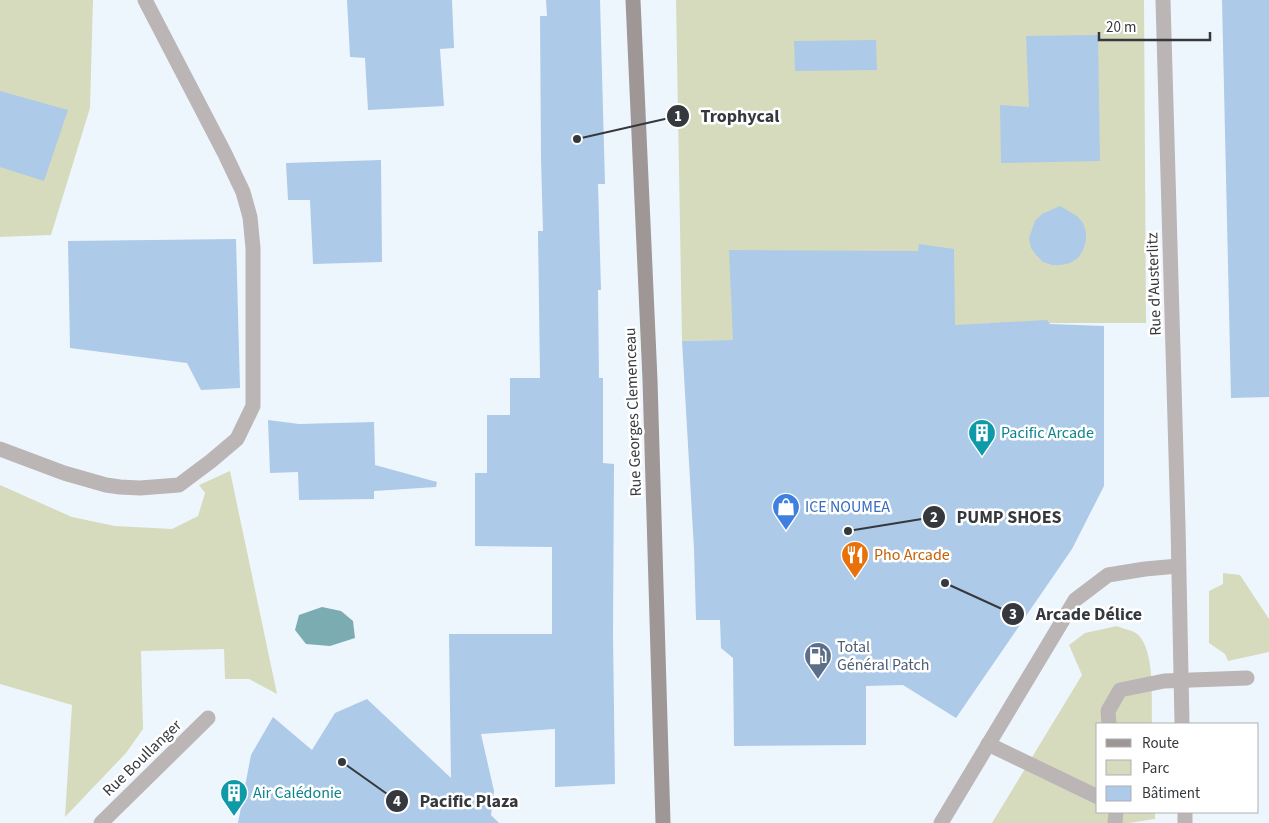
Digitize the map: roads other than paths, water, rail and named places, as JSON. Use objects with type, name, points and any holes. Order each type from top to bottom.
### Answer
[{"type":"street","points":[[0,449],[64,473],[120,487],[140,488],[179,485],[237,439],[253,406],[253,248],[250,217],[243,192],[204,111],[144,0]]},
{"type":"street","name":"Rue Georges Clemenceau","points":[[633,0],[650,380],[663,823]]},
{"type":"street","name":"Rue d'Austerlitz","points":[[1163,0],[1182,723]]},
{"type":"street","points":[[941,823],[1075,600],[1108,575],[1178,566]]},
{"type":"street","points":[[1109,723],[1108,711],[1120,690],[1164,681],[1247,678]]},
{"type":"street","name":"Rue Boullanger","points":[[101,823],[208,718]]},
{"type":"street","points":[[988,744],[1096,796]]},
{"type":"water","points":[[322,607],[341,611],[353,621],[355,638],[330,646],[306,644],[295,630],[299,615]]},
{"type":"place","name":"Trophycal","points":[[577,139]]},
{"type":"place","name":"Pacific Arcade","points":[[982,457]]},
{"type":"place","name":"ICE NOUMEA","points":[[786,531]]},
{"type":"place","name":"PUMP SHOES","points":[[848,531]]},
{"type":"place","name":"Pho Arcade","points":[[855,579]]},
{"type":"place","name":"Arcade Délice","points":[[945,583]]},
{"type":"place","name":"Total Général Patch","points":[[818,680]]},
{"type":"place","name":"Pacific Plaza","points":[[342,762]]},
{"type":"place","name":"Air Calédonie","points":[[234,817]]}]
